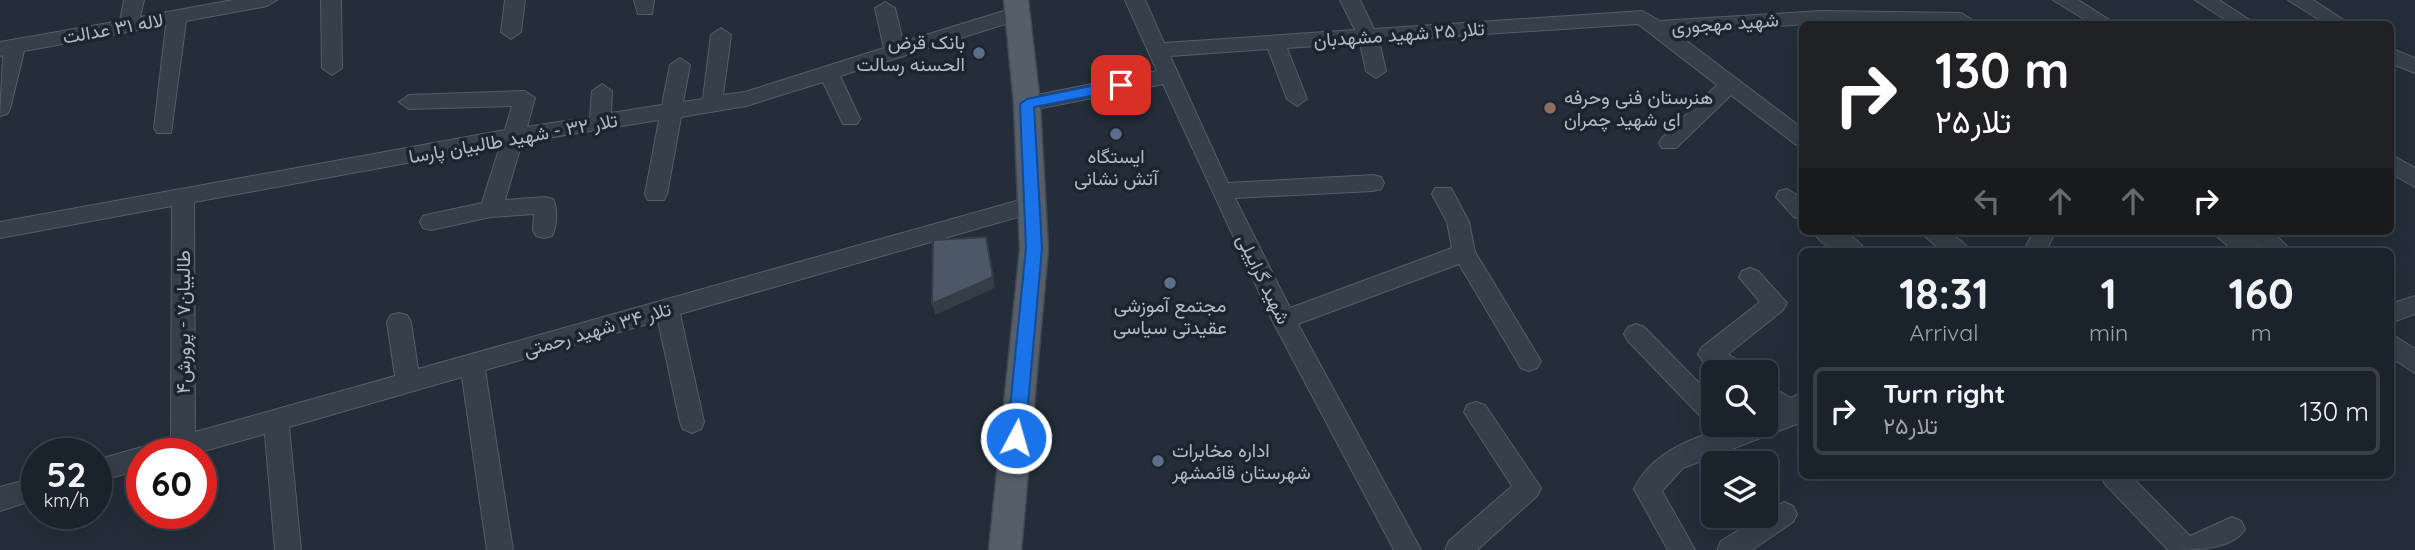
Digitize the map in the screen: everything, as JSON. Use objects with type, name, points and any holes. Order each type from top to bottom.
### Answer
[{"type":"main road","points":[[1004,549],[1034,248],[1034,204],[1027,104],[1016,6]]},
{"type":"street","points":[[128,26],[134,0]]},
{"type":"street","name":"لاله ۳۱ عدالت","points":[[8,48],[267,0]]},
{"type":"street","points":[[331,0],[332,68]]},
{"type":"street","points":[[511,32],[515,0]]},
{"type":"street","name":"شهید گراییلی","points":[[1135,0],[1221,191],[1284,320],[1408,550]]},
{"type":"street","points":[[1350,0],[1368,36],[1376,71]]},
{"type":"street","points":[[1960,21],[1972,0]]},
{"type":"street","points":[[2063,0],[2101,21]]},
{"type":"street","points":[[2205,0],[2241,21]]},
{"type":"street","points":[[2298,0],[2335,21]]},
{"type":"street","name":"تلار ۳۲ - شهید طالبیان پارسا","points":[[0,230],[515,136],[746,99],[895,52],[1016,6]]},
{"type":"street","points":[[885,8],[895,52]]},
{"type":"street","name":"شهید مهجوری","points":[[1649,22],[1816,9],[1948,21]]},
{"type":"street","name":"تلار ۲۵ شهید مشهدبان","points":[[1156,50],[1368,36],[1606,10],[1649,22]]},
{"type":"street","points":[[164,128],[177,16]]},
{"type":"street","points":[[1649,22],[1799,137]]},
{"type":"street","points":[[712,105],[721,34]]},
{"type":"street","points":[[1275,42],[1297,99]]},
{"type":"street","points":[[0,109],[8,48]]},
{"type":"street","points":[[2394,57],[2415,66]]},
{"type":"street","points":[[656,194],[680,65]]},
{"type":"street","points":[[829,73],[850,119]]},
{"type":"street","points":[[1027,104],[1168,76]]},
{"type":"street","points":[[1669,143],[1730,84]]},
{"type":"street","points":[[600,123],[602,91]]},
{"type":"street","points":[[409,102],[525,98],[491,209]]},
{"type":"street","points":[[2394,165],[2415,179]]},
{"type":"street","points":[[1221,191],[1373,183]]},
{"type":"street","points":[[1443,194],[1458,222],[1464,253],[1529,361]]},
{"type":"street","name":"طالبیان۷ - پرورش۴","points":[[183,197],[183,438]]},
{"type":"street","name":"تلار ۳۴ شهید رحمتی","points":[[212,438],[1034,204]]},
{"type":"street","points":[[431,222],[491,209],[545,205],[544,230]]},
{"type":"street","points":[[1831,235],[1849,248]]},
{"type":"street","points":[[1936,235],[1953,248]]},
{"type":"street","points":[[2249,240],[2271,248]]},
{"type":"street","points":[[1284,320],[1464,253]]},
{"type":"street","points":[[1719,360],[1710,354],[1774,303],[1750,277]]},
{"type":"street","points":[[2394,312],[2414,305]]},
{"type":"street","points":[[667,309],[692,422]]},
{"type":"street","points":[[398,322],[408,383]]},
{"type":"street","points":[[1636,334],[1701,401]]},
{"type":"street","points":[[2394,346],[2415,363]]},
{"type":"street","points":[[472,365],[500,550]]},
{"type":"street","points":[[1778,399],[1798,408]]},
{"type":"street","points":[[1778,418],[1798,408]]},
{"type":"street","points":[[1458,550],[1528,488],[1476,412]]},
{"type":"street","points":[[276,420],[288,550]]},
{"type":"street","points":[[1682,550],[1647,489],[1674,460],[1719,437]]},
{"type":"street","points":[[2117,479],[2188,550],[2232,529]]},
{"type":"street","points":[[0,499],[21,493]]},
{"type":"street","points":[[1730,550],[1784,514]]},
{"type":"building","points":[[986,237],[993,277],[932,304],[933,240]]},
{"type":"place","name":"بانک قرض الحسنه رسالت","points":[[979,53]]},
{"type":"place","name":"هنرستان فنی وحرفه ای شهید چمران","points":[[1550,108]]},
{"type":"place","name":"ایستگاه آتش نشانی","points":[[1116,134]]},
{"type":"place","name":"مجتمع آموزشی عقیدتی سیاسی","points":[[1170,283]]},
{"type":"place","name":"اداره مخابرات شهرستان قائمشهر","points":[[1158,461]]},
{"type":"route","points":[[1016,438],[1034,248],[1034,204],[1027,104],[1121,85]]}]
